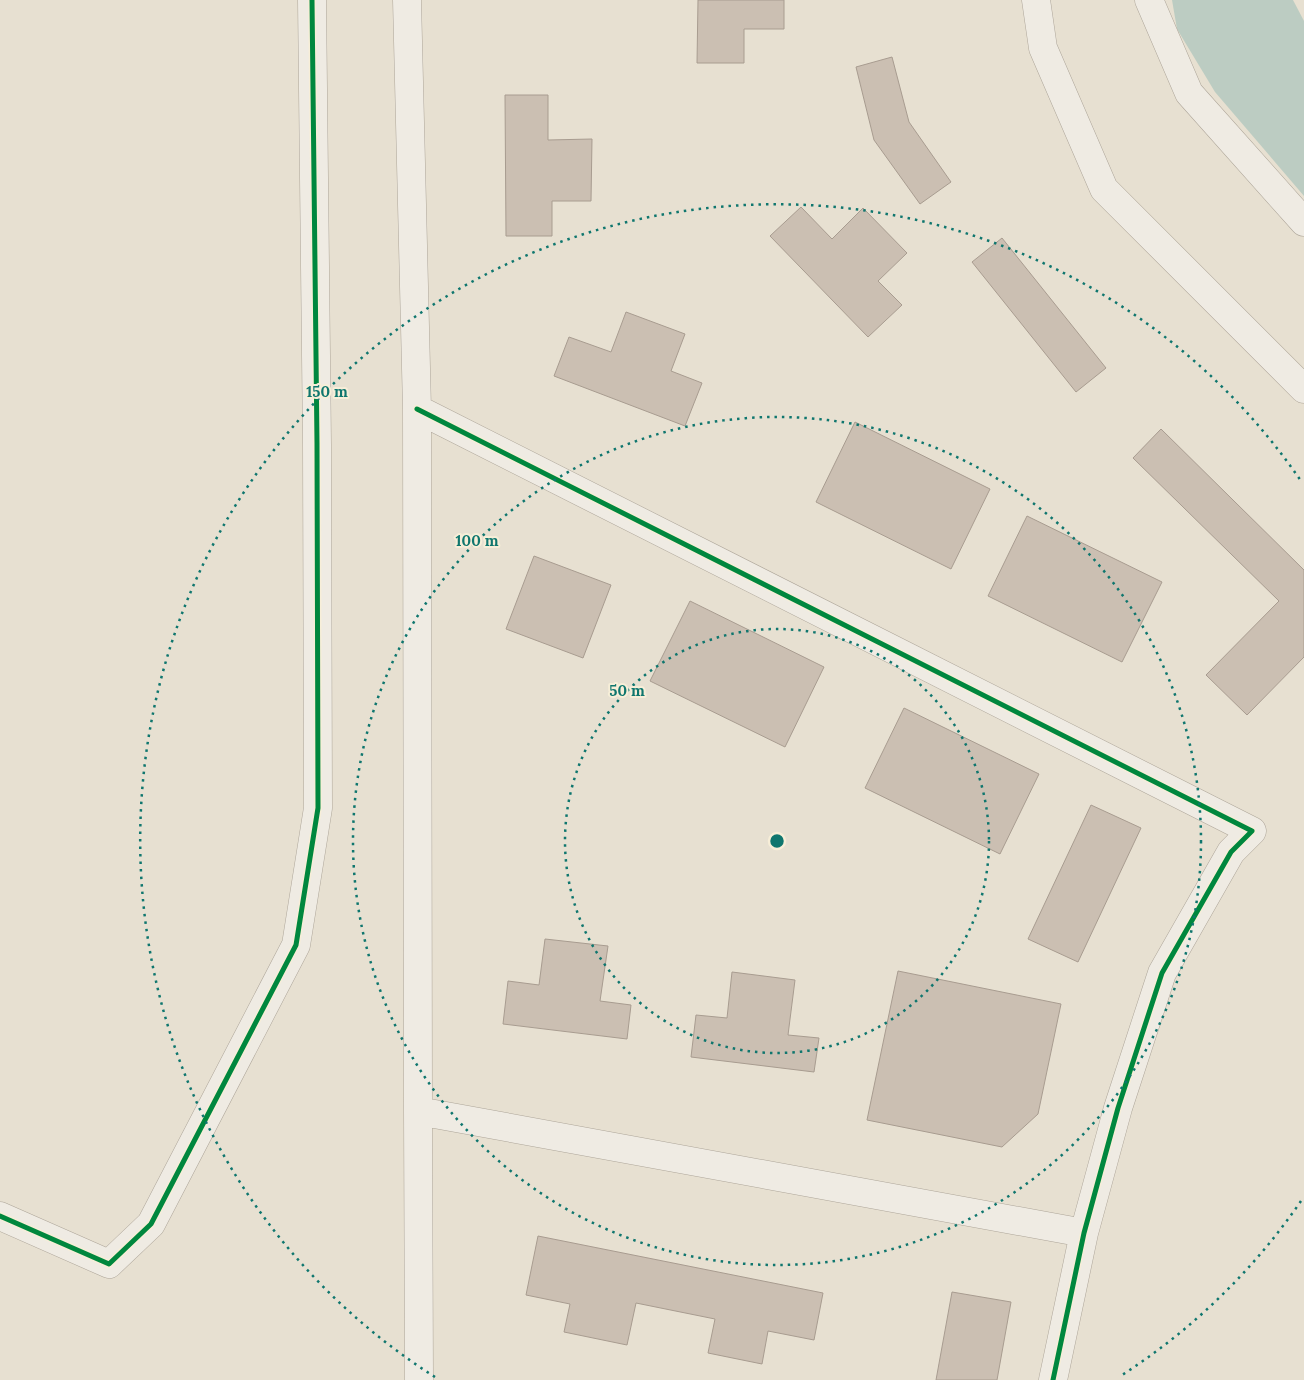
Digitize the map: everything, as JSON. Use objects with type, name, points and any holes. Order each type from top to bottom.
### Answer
[{"type":"street","points":[[0,1216],[109,1264],[152,1224],[296,945],[318,808],[317,444],[312,0]]},
{"type":"street","points":[[407,0],[417,409],[419,1380]]},
{"type":"street","points":[[1036,0],[1043,48],[1104,189],[1304,389]]},
{"type":"street","points":[[1150,0],[1189,93],[1304,222]]},
{"type":"street","points":[[417,409],[1252,831],[1231,852],[1162,973],[1118,1108],[1084,1233],[1054,1380]]},
{"type":"street","points":[[418,1111],[1084,1233]]},
{"type":"shaded area","points":[[1172,0],[1293,0],[1304,21],[1304,196],[1215,92],[1177,29]]},
{"type":"building","points":[[698,0],[784,0],[784,29],[744,29],[744,63],[697,63]]},
{"type":"building","points":[[892,57],[909,122],[951,182],[920,204],[874,140],[856,67]]},
{"type":"building","points":[[505,95],[548,95],[548,140],[592,139],[591,201],[552,201],[552,236],[506,236]]},
{"type":"building","points":[[801,207],[832,239],[863,208],[907,253],[878,281],[902,305],[868,337],[770,236]]},
{"type":"building","points":[[1002,238],[1106,368],[1076,392],[972,262]]},
{"type":"building","points":[[626,312],[685,334],[671,371],[702,383],[685,426],[554,376],[569,337],[611,352]]},
{"type":"building","points":[[855,422],[990,489],[951,569],[816,502]]},
{"type":"building","points":[[1161,429],[1304,570],[1304,657],[1247,715],[1206,675],[1279,601],[1133,458]]},
{"type":"building","points":[[1027,516],[1162,582],[1122,662],[988,596]]},
{"type":"building","points":[[534,556],[611,585],[583,658],[506,629]]},
{"type":"building","points":[[690,601],[824,667],[785,747],[650,681]]},
{"type":"building","points":[[904,708],[1039,774],[1000,854],[865,788]]},
{"type":"building","points":[[1091,805],[1141,828],[1078,962],[1028,939]]},
{"type":"building","points":[[545,939],[608,946],[600,1001],[631,1005],[627,1039],[503,1024],[508,981],[539,985]]},
{"type":"building","points":[[898,971],[1061,1004],[1038,1114],[1002,1147],[867,1120]]},
{"type":"building","points":[[732,972],[795,980],[788,1035],[819,1038],[814,1072],[691,1057],[696,1015],[727,1018]]},
{"type":"building","points":[[538,1236],[823,1293],[814,1340],[768,1331],[762,1364],[708,1353],[715,1319],[636,1303],[627,1345],[564,1332],[570,1304],[526,1295]]},
{"type":"building","points":[[952,1292],[1011,1302],[997,1380],[936,1380]]},
{"type":"cycle path","points":[[0,1216],[109,1264],[151,1224],[296,945],[318,808],[317,444],[312,0]]},
{"type":"cycle path","points":[[417,409],[1252,831],[1231,852],[1162,973],[1118,1108],[1084,1233],[1053,1380]]}]
